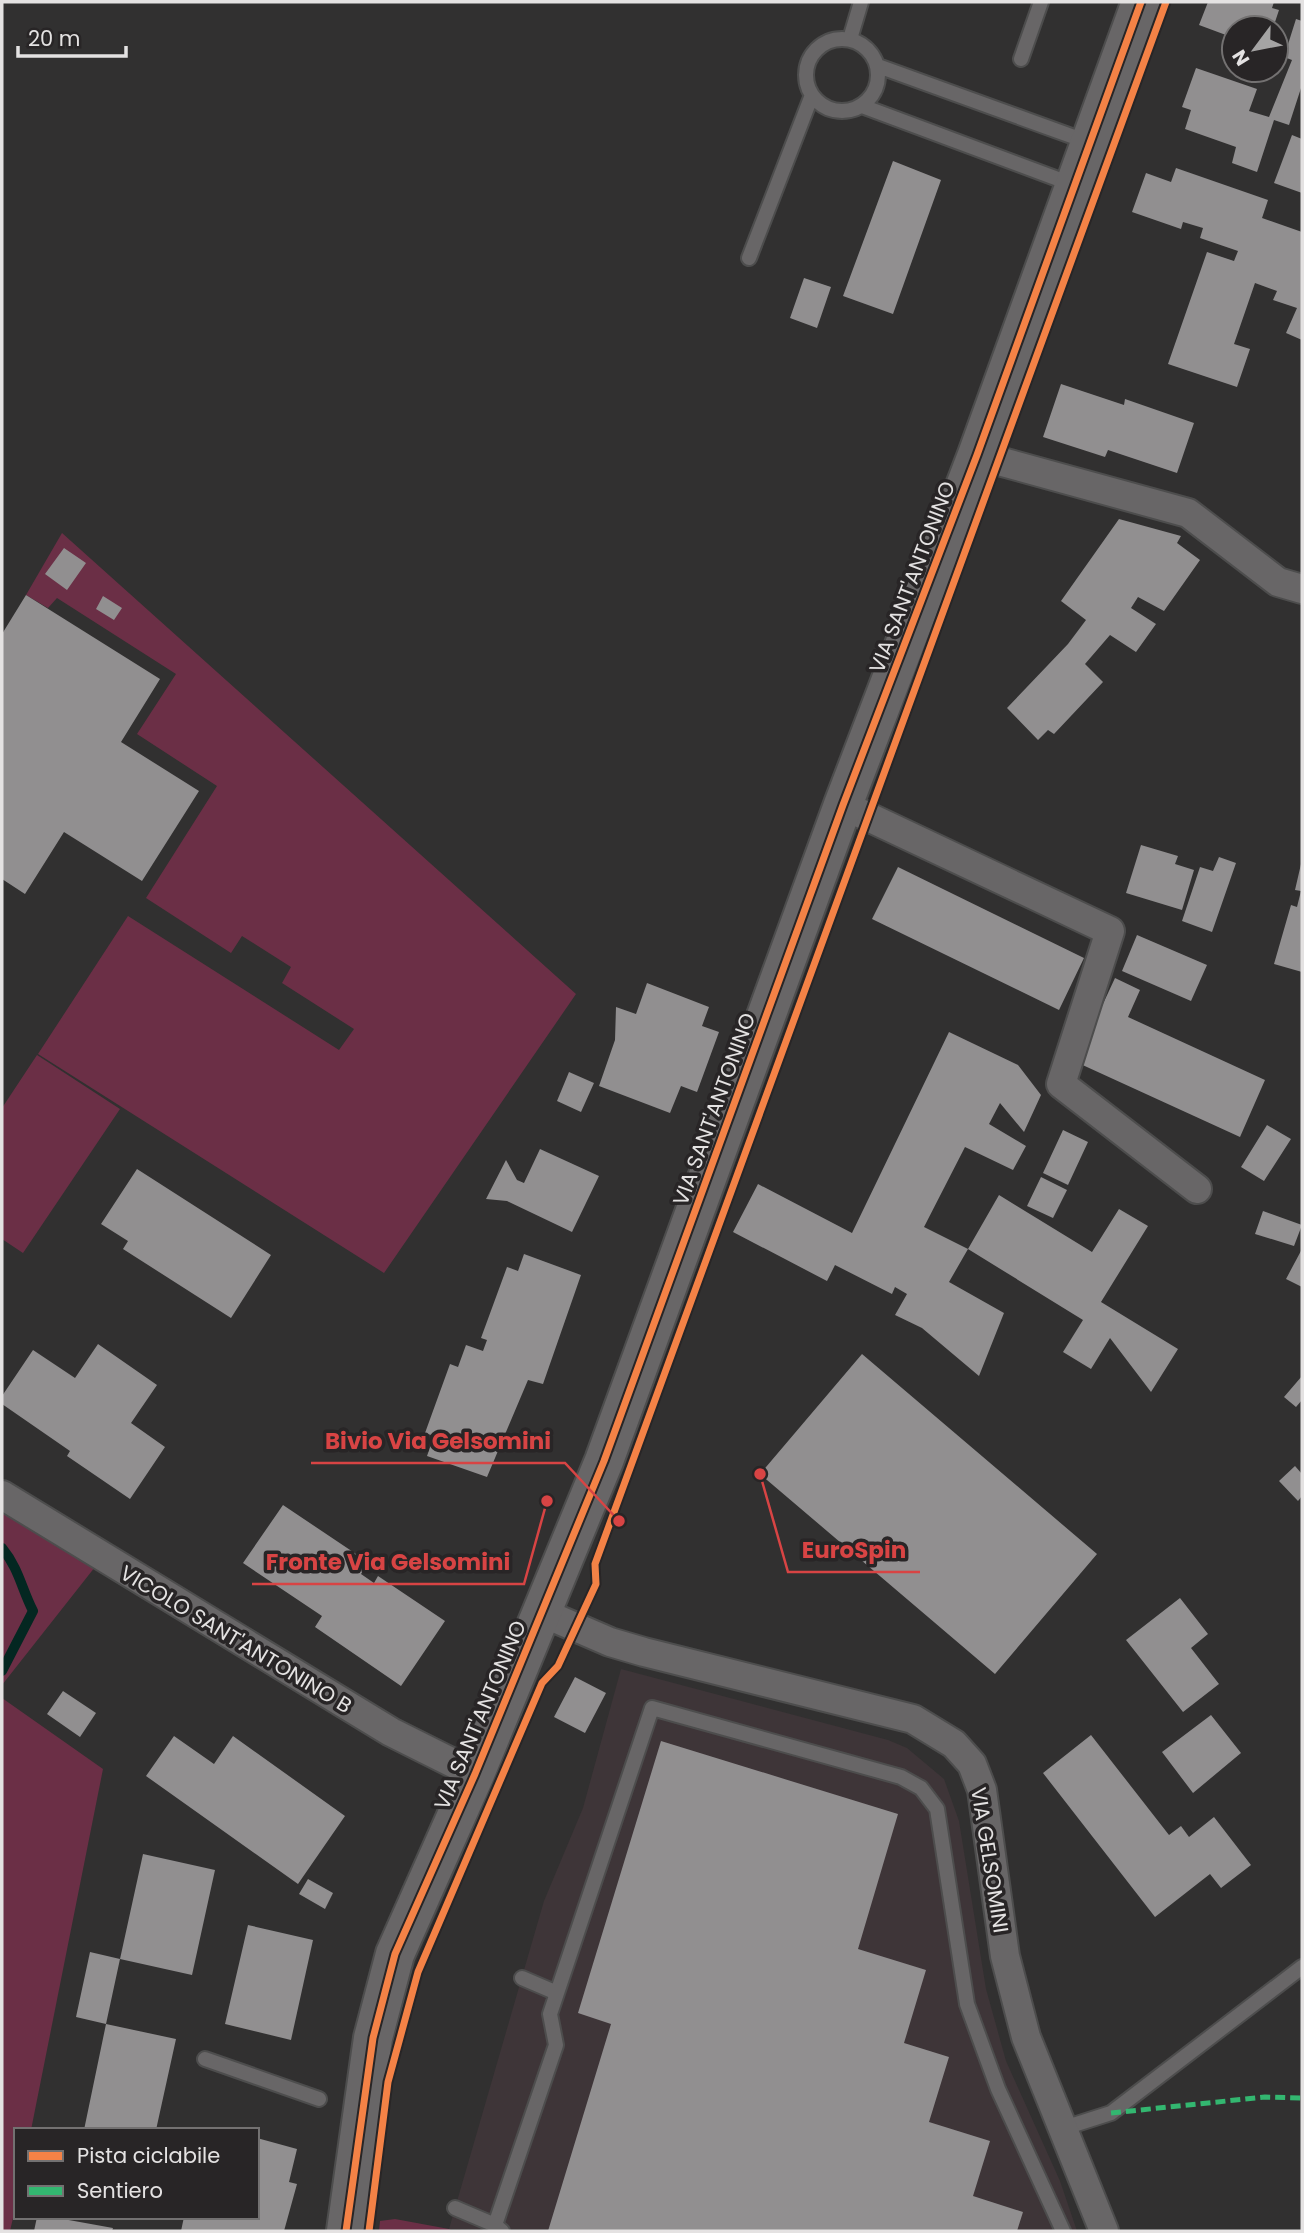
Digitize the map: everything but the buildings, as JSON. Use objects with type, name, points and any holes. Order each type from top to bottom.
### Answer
[{"type":"main road","name":"VIA SANT'ANTONINO","points":[[346,2231],[373,2038],[394,1954],[475,1774],[604,1461],[843,805],[977,455],[1141,2]]},
{"type":"street","points":[[977,455],[1188,513],[1278,582],[1302,589]]},
{"type":"street","points":[[843,805],[1110,931],[1061,1084],[1197,1189]]},
{"type":"street","name":"VICOLO SANT'ANTONINO B","points":[[2,1494],[391,1732],[475,1774]]},
{"type":"street","name":"VIA GELSOMINI","points":[[543,1613],[610,1642],[644,1652],[913,1719],[954,1744],[972,1764],[982,1790],[1006,1956],[1026,2037],[1104,2231]]},
{"type":"lane","points":[[850,39],[861,2]]},
{"type":"lane","points":[[1021,59],[1041,2]]},
{"type":"lane","points":[[749,258],[812,95],[806,72],[816,49],[837,38],[850,39],[868,48],[878,66],[876,88],[862,106]]},
{"type":"lane","points":[[878,66],[1089,142]]},
{"type":"lane","points":[[812,95],[830,109],[840,112],[862,106],[1074,185]]},
{"type":"lane","points":[[455,2208],[498,2228],[556,2045],[550,2014],[652,1708],[901,1777],[921,1788],[937,1810],[967,2004],[998,2089],[1063,2231]]},
{"type":"lane","points":[[1064,2128],[1111,2113],[1302,1967]]},
{"type":"lane","points":[[522,1978],[557,1993]]},
{"type":"lane","points":[[205,2059],[319,2099]]},
{"type":"shaded area","points":[[62,533],[576,994],[384,1273],[38,1054],[128,916],[339,1050],[354,1029],[282,983],[291,967],[242,936],[231,953],[146,898],[217,786],[137,734],[176,674],[57,598],[48,608],[26,595]]},
{"type":"shaded area","points":[[37,1055],[120,1109],[23,1253],[2,1239],[2,1108]]},
{"type":"shaded area","points":[[2,1508],[95,1567],[2,1685]]},
{"type":"shaded area","points":[[621,1669],[888,1740],[907,1748],[944,1779],[959,1821],[986,1989],[1006,2061],[1060,2181],[1077,2231],[449,2229],[544,1901],[583,1808]]},
{"type":"shaded area","points":[[2,1698],[103,1769],[31,2128],[14,2128],[14,2214],[10,2231],[2,2231]]},
{"type":"shaded area","points":[[395,2219],[453,2231],[379,2231],[380,2221]]},
{"type":"waterway","points":[[2,1548],[16,1571],[33,1611],[2,1671]]},
{"type":"marked path","points":[[1111,2113],[1265,2097],[1302,2098]]},
{"type":"cycle path","points":[[346,2231],[373,2038],[395,1954],[475,1774],[604,1461],[843,805],[977,455],[1141,2]]},
{"type":"cycle path","points":[[369,2231],[388,2082],[418,1972],[542,1683],[558,1666],[596,1584],[595,1564],[1166,2]]},
{"type":"place","name":"EuroSpin","points":[[760,1474]]},
{"type":"place","name":"Fronte Via Gelsomini","points":[[547,1501]]},
{"type":"place","name":"Bivio Via Gelsomini","points":[[619,1521]]}]
